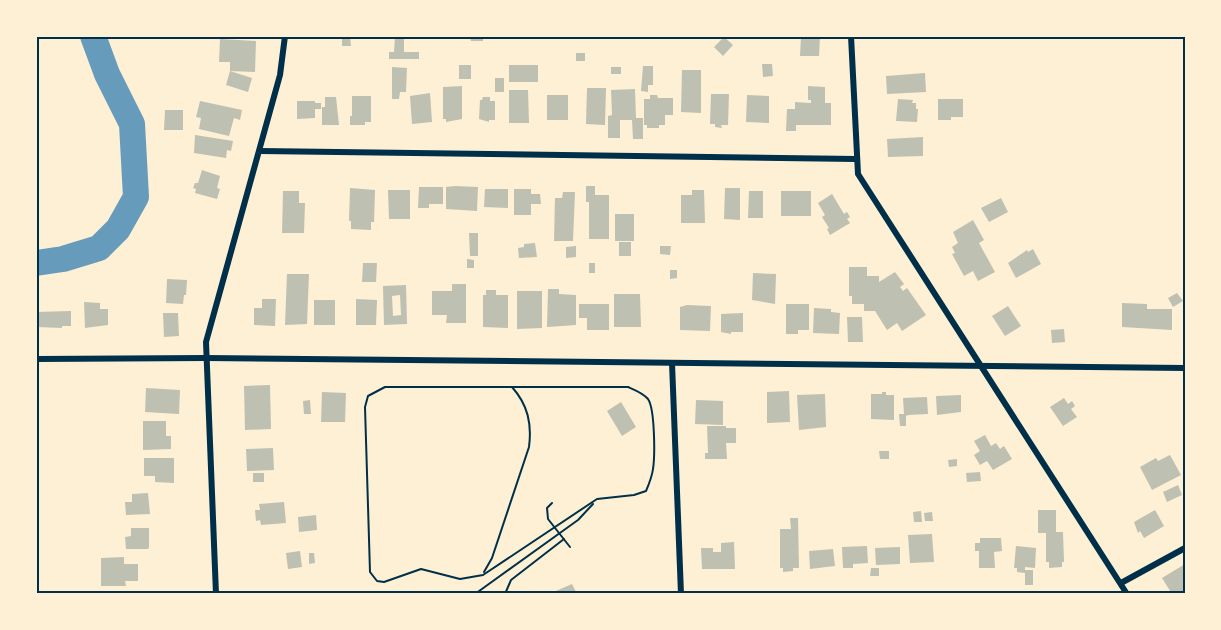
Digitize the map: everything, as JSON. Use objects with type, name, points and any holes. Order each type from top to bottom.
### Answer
[{"type":"street","points":[[216,594],[206,358],[207,331],[260,151],[280,75],[285,36]]},
{"type":"street","points":[[851,36],[858,174],[1127,594]]},
{"type":"street","points":[[260,151],[856,159]]},
{"type":"street","points":[[36,359],[206,358],[980,364],[1185,368]]},
{"type":"street","points":[[672,363],[681,594]]},
{"type":"street","points":[[1120,584],[1185,548]]},
{"type":"path","points":[[385,387],[512,387],[628,387],[639,391],[648,399],[652,411],[654,468],[646,491],[634,495],[597,499],[483,575],[460,579],[421,569],[384,582],[377,581],[370,572],[365,407],[368,396],[385,387]]},
{"type":"path","points":[[483,575],[492,558],[529,447],[531,431],[528,415],[522,398],[512,387]]},
{"type":"path","points":[[475,594],[578,520],[597,499]]},
{"type":"path","points":[[552,504],[547,508],[547,514],[570,547]]},
{"type":"path","points":[[506,594],[511,580],[564,539]]},
{"type":"building","points":[[342,36],[350,36],[351,46],[342,46]]},
{"type":"building","points":[[395,36],[404,36],[404,52],[419,52],[419,59],[389,59],[389,52],[394,52]]},
{"type":"building","points":[[470,36],[483,36],[483,41],[471,41]]},
{"type":"building","points":[[724,37],[733,45],[723,56],[714,47]]},
{"type":"building","points":[[801,37],[820,37],[819,56],[800,56]]},
{"type":"building","points":[[220,39],[256,41],[255,72],[230,71],[230,62],[219,62]]},
{"type":"building","points":[[576,53],[585,53],[585,61],[576,61]]},
{"type":"building","points":[[762,64],[772,64],[773,76],[763,77]]},
{"type":"building","points":[[459,65],[471,65],[471,79],[459,79]]},
{"type":"building","points":[[509,65],[538,65],[538,82],[509,82]]},
{"type":"building","points":[[643,66],[653,66],[653,85],[648,85],[648,92],[641,91]]},
{"type":"building","points":[[392,67],[407,68],[406,92],[400,92],[399,99],[392,99]]},
{"type":"building","points":[[611,67],[621,67],[621,74],[611,74]]},
{"type":"building","points":[[682,70],[701,70],[701,113],[681,112]]},
{"type":"building","points":[[230,71],[252,78],[248,92],[226,85]]},
{"type":"building","points":[[925,73],[926,92],[887,94],[886,76]]},
{"type":"building","points":[[495,78],[504,78],[504,92],[495,92]]},
{"type":"building","points":[[462,86],[462,119],[446,122],[446,119],[443,119],[443,87]]},
{"type":"building","points":[[808,86],[825,87],[825,103],[831,103],[831,125],[796,125],[796,131],[786,131],[787,109],[795,109],[795,102],[811,103],[811,100],[808,100]]},
{"type":"building","points":[[587,88],[606,88],[605,125],[586,124]]},
{"type":"building","points":[[635,89],[636,118],[643,118],[643,139],[633,139],[632,120],[620,120],[620,138],[608,138],[608,116],[612,115],[611,90]]},
{"type":"building","points":[[509,90],[528,90],[529,123],[509,123]]},
{"type":"building","points":[[430,93],[432,122],[412,124],[410,96]]},
{"type":"building","points":[[711,94],[729,94],[728,125],[721,125],[722,128],[710,124]]},
{"type":"building","points":[[547,95],[568,95],[568,120],[547,120]]},
{"type":"building","points":[[650,95],[657,95],[658,98],[673,98],[673,115],[665,115],[665,125],[659,125],[659,128],[647,128],[647,125],[644,125],[644,99],[650,99]]},
{"type":"building","points":[[747,95],[769,96],[769,123],[746,122]]},
{"type":"building","points":[[352,96],[371,96],[371,122],[365,122],[365,125],[350,125]]},
{"type":"building","points":[[325,97],[336,97],[339,125],[322,125],[322,107],[325,107]]},
{"type":"building","points":[[483,97],[490,97],[490,101],[495,101],[495,120],[489,120],[489,122],[479,119],[480,100]]},
{"type":"building","points":[[898,99],[913,100],[912,103],[916,103],[917,122],[896,121]]},
{"type":"building","points":[[938,99],[963,99],[963,117],[938,120]]},
{"type":"building","points":[[200,101],[242,110],[240,120],[234,118],[229,136],[199,129],[201,118],[196,117]]},
{"type":"building","points":[[297,101],[321,103],[321,109],[315,109],[315,118],[297,119]]},
{"type":"building","points":[[165,110],[183,110],[183,130],[164,130]]},
{"type":"building","points":[[195,135],[233,141],[231,151],[227,150],[226,158],[194,153]]},
{"type":"building","points":[[923,137],[923,156],[888,157],[887,139]]},
{"type":"building","points":[[202,170],[220,176],[217,199],[195,193],[196,189],[193,188],[195,183],[198,183]]},
{"type":"building","points":[[586,186],[595,186],[595,195],[609,195],[609,239],[589,239],[589,202],[586,202]]},
{"type":"building","points":[[419,187],[443,187],[443,204],[429,204],[429,208],[418,208]]},
{"type":"building","points":[[446,187],[478,187],[477,211],[446,209]]},
{"type":"building","points":[[350,188],[375,190],[374,222],[371,222],[371,230],[351,229],[351,221],[349,221]]},
{"type":"building","points":[[725,188],[740,188],[740,220],[724,219]]},
{"type":"building","points":[[485,189],[508,189],[508,208],[484,207]]},
{"type":"building","points":[[514,189],[531,189],[531,194],[540,194],[541,204],[531,204],[531,215],[514,215]]},
{"type":"building","points":[[388,190],[410,190],[410,219],[389,219]]},
{"type":"building","points":[[692,190],[704,190],[705,223],[681,223],[681,195],[692,195]]},
{"type":"building","points":[[283,191],[299,191],[299,203],[305,203],[304,233],[282,233]]},
{"type":"building","points":[[749,191],[763,191],[763,218],[748,218]]},
{"type":"building","points":[[781,191],[811,191],[811,216],[781,216]]},
{"type":"building","points":[[563,192],[575,192],[573,241],[554,241],[555,198],[562,198]]},
{"type":"building","points":[[832,194],[844,214],[847,212],[850,217],[847,219],[850,223],[830,235],[827,229],[829,228],[822,217],[825,215],[818,203]]},
{"type":"building","points":[[1001,198],[1008,212],[989,222],[981,208]]},
{"type":"building","points":[[615,214],[634,214],[634,241],[615,241]]},
{"type":"building","points":[[973,220],[984,240],[979,243],[995,272],[978,281],[973,271],[964,276],[952,254],[955,253],[952,247],[958,243],[953,232]]},
{"type":"building","points":[[469,233],[478,233],[478,256],[470,256]]},
{"type":"building","points":[[619,242],[631,242],[631,256],[619,256]]},
{"type":"building","points":[[535,243],[537,257],[519,258],[518,248],[524,247],[524,244]]},
{"type":"building","points":[[576,246],[576,257],[566,258],[566,247]]},
{"type":"building","points":[[660,246],[671,246],[670,255],[660,254]]},
{"type":"building","points":[[1033,249],[1041,264],[1016,278],[1008,263],[1027,250],[1028,252]]},
{"type":"building","points":[[467,259],[474,260],[474,268],[467,268]]},
{"type":"building","points":[[363,263],[377,263],[376,282],[362,282]]},
{"type":"building","points":[[589,263],[595,263],[595,273],[589,273]]},
{"type":"building","points":[[849,267],[867,267],[867,276],[879,276],[879,282],[895,272],[904,284],[900,287],[903,291],[907,288],[926,315],[902,331],[897,323],[887,330],[875,311],[864,311],[864,304],[852,304],[852,296],[849,296]]},
{"type":"building","points":[[670,270],[677,270],[677,278],[670,279]]},
{"type":"building","points":[[753,273],[776,274],[775,304],[752,300]]},
{"type":"building","points":[[287,274],[309,274],[307,324],[285,325]]},
{"type":"building","points":[[167,279],[187,280],[183,304],[166,303]]},
{"type":"building","points":[[452,284],[466,284],[466,323],[446,323],[447,315],[432,315],[432,291],[452,291]]},
{"type":"building","points":[[406,285],[407,324],[384,325],[383,286]],"holes":[[[400,295],[401,315],[393,316],[392,296]]]},
{"type":"building","points":[[548,289],[559,289],[559,294],[576,295],[576,325],[547,327]]},
{"type":"building","points":[[486,290],[496,290],[496,295],[508,295],[508,328],[483,327],[483,295],[486,295]]},
{"type":"building","points":[[517,291],[542,291],[542,328],[517,329]]},
{"type":"building","points":[[1177,293],[1183,301],[1173,307],[1168,298]]},
{"type":"building","points":[[614,294],[640,294],[641,327],[614,327]]},
{"type":"building","points":[[262,299],[276,299],[275,326],[254,325],[254,308],[262,308]]},
{"type":"building","points":[[356,299],[377,300],[376,325],[356,325]]},
{"type":"building","points":[[314,300],[335,300],[335,325],[314,325]]},
{"type":"building","points":[[84,302],[100,303],[100,309],[108,309],[108,325],[85,328]]},
{"type":"building","points":[[1122,303],[1147,304],[1147,309],[1172,309],[1172,330],[1122,327]]},
{"type":"building","points":[[579,304],[609,304],[609,330],[587,330],[587,318],[579,318]]},
{"type":"building","points":[[786,304],[809,304],[809,330],[798,330],[798,334],[786,334]]},
{"type":"building","points":[[711,306],[710,331],[680,330],[680,307]]},
{"type":"building","points":[[1008,306],[1021,326],[1005,336],[992,316]]},
{"type":"building","points":[[814,308],[831,309],[831,312],[840,313],[839,334],[813,333]]},
{"type":"building","points":[[71,311],[71,326],[36,327],[36,312]]},
{"type":"building","points":[[163,313],[178,313],[179,336],[164,337]]},
{"type":"building","points":[[743,313],[743,332],[731,332],[731,334],[721,332],[721,314]]},
{"type":"building","points":[[847,317],[862,317],[863,342],[848,342]]},
{"type":"building","points":[[1064,329],[1065,342],[1052,343],[1051,330]]},
{"type":"building","points":[[270,385],[271,429],[245,430],[244,386]]},
{"type":"building","points":[[146,388],[180,390],[179,414],[145,412]]},
{"type":"building","points":[[789,391],[790,422],[767,423],[767,392]]},
{"type":"building","points":[[322,392],[346,393],[345,422],[321,422]]},
{"type":"building","points":[[886,392],[886,395],[894,395],[894,420],[871,419],[871,394],[882,394]]},
{"type":"building","points":[[825,394],[826,427],[799,430],[797,395]]},
{"type":"building","points":[[961,395],[961,412],[937,415],[936,396]]},
{"type":"building","points":[[927,397],[928,414],[908,415],[906,426],[900,426],[899,414],[904,414],[903,398]]},
{"type":"building","points":[[1064,398],[1068,404],[1072,401],[1075,406],[1071,409],[1077,417],[1063,426],[1050,407]]},
{"type":"building","points":[[310,400],[311,414],[304,414],[303,401]]},
{"type":"building","points":[[696,400],[723,401],[723,425],[695,424]]},
{"type":"building","points":[[621,402],[636,427],[622,436],[607,411]]},
{"type":"building","points":[[143,421],[166,421],[166,436],[171,436],[171,449],[143,450]]},
{"type":"building","points":[[707,426],[736,428],[736,443],[726,443],[727,459],[705,459],[705,453],[708,453]]},
{"type":"building","points":[[985,435],[991,446],[996,443],[1000,449],[1004,446],[1012,459],[993,470],[987,461],[980,465],[974,455],[980,451],[974,441]]},
{"type":"building","points":[[273,448],[274,470],[247,471],[246,449]]},
{"type":"building","points":[[879,451],[889,451],[889,459],[880,459]]},
{"type":"building","points":[[1170,455],[1181,475],[1152,490],[1140,467],[1156,458],[1158,461]]},
{"type":"building","points":[[144,458],[174,458],[174,483],[155,482],[155,476],[144,476]]},
{"type":"building","points":[[957,459],[957,466],[949,467],[948,460]]},
{"type":"building","points":[[980,472],[981,481],[967,482],[966,473]]},
{"type":"building","points":[[253,473],[264,473],[264,482],[253,482]]},
{"type":"building","points":[[1178,485],[1182,495],[1167,502],[1163,492]]},
{"type":"building","points":[[148,493],[150,514],[126,515],[125,502],[132,502],[132,494]]},
{"type":"building","points":[[284,502],[286,523],[261,525],[260,520],[256,521],[255,510],[260,510],[259,504]]},
{"type":"building","points":[[1038,510],[1056,510],[1056,532],[1063,532],[1064,562],[1062,562],[1062,567],[1049,568],[1049,562],[1046,562],[1046,533],[1038,533]]},
{"type":"building","points":[[1155,510],[1164,526],[1144,538],[1140,531],[1138,533],[1134,522]]},
{"type":"building","points":[[921,511],[922,522],[914,522],[913,512]]},
{"type":"building","points":[[932,512],[933,521],[925,521],[924,513]]},
{"type":"building","points":[[316,515],[317,530],[299,532],[298,517]]},
{"type":"building","points":[[790,518],[798,518],[799,568],[783,572],[783,568],[780,568],[780,529],[791,529]]},
{"type":"building","points":[[131,528],[149,528],[148,549],[126,549],[125,537],[131,536]]},
{"type":"building","points":[[932,534],[934,562],[910,563],[908,535]]},
{"type":"building","points":[[980,538],[1001,538],[1002,551],[994,552],[995,568],[979,568],[979,551],[975,551],[975,543],[980,543]]},
{"type":"building","points":[[734,542],[735,569],[702,569],[701,548],[713,548],[713,552],[721,552],[721,543]]},
{"type":"building","points":[[867,546],[868,563],[853,564],[853,568],[843,568],[842,547]]},
{"type":"building","points":[[1016,546],[1036,548],[1035,568],[1025,567],[1025,570],[1033,570],[1033,585],[1025,585],[1025,573],[1017,572],[1017,568],[1014,568]]},
{"type":"building","points":[[900,547],[900,564],[876,565],[875,548]]},
{"type":"building","points":[[833,549],[835,566],[810,569],[809,551]]},
{"type":"building","points":[[300,551],[302,567],[288,569],[286,553]]},
{"type":"building","points":[[309,553],[314,553],[315,563],[309,564]]},
{"type":"building","points":[[124,557],[124,564],[138,564],[138,581],[125,581],[126,586],[101,586],[101,558]]},
{"type":"building","points":[[1185,564],[1185,590],[1172,594],[1162,578]]},
{"type":"building","points":[[871,568],[879,568],[879,576],[870,576]]},
{"type":"building","points":[[572,584],[577,594],[549,594]]},
{"type":"waterway","points":[[36,263],[63,259],[99,248],[118,229],[136,197],[132,124],[107,74],[93,36]]}]
